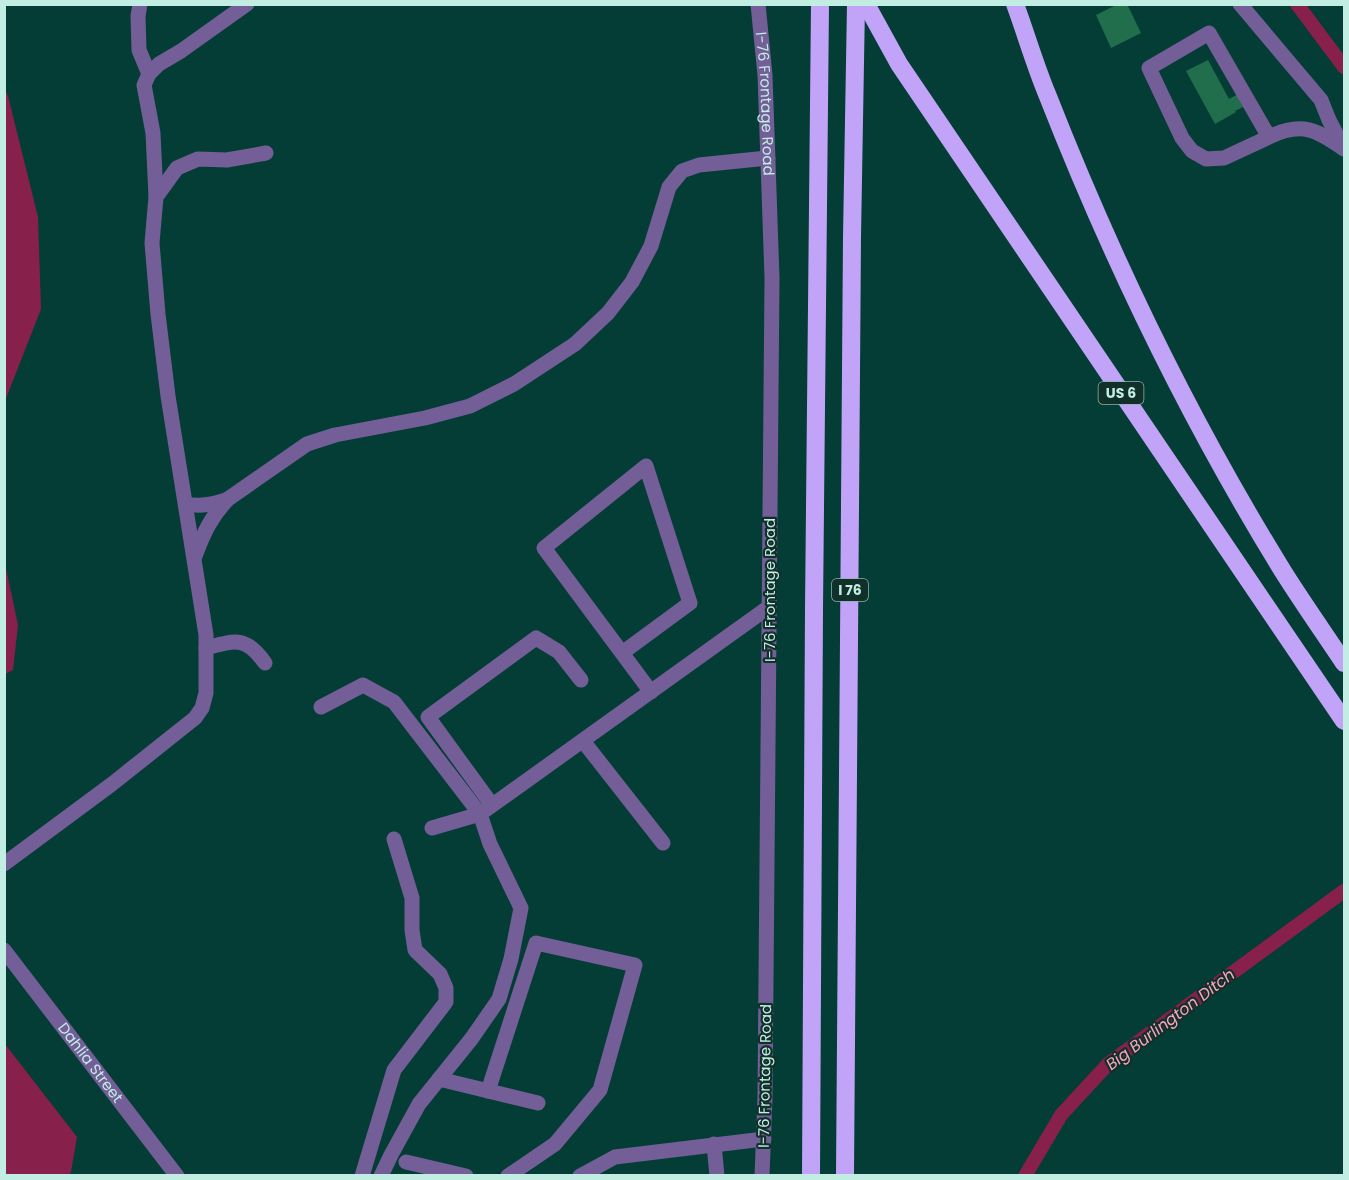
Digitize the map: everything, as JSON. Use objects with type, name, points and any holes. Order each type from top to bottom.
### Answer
[{"type":"highway","name":"I 76","points":[[811,1176],[820,4]]},
{"type":"highway","name":"I 76","points":[[845,1176],[856,4]]},
{"type":"highway","name":"US 6","points":[[866,4],[899,64],[1344,721]]},
{"type":"highway","points":[[1016,4],[1046,93],[1101,227],[1163,358],[1284,573],[1344,663]]},
{"type":"street","points":[[140,4],[138,16],[140,50],[149,74]]},
{"type":"street","points":[[4,864],[112,784],[195,718],[202,708],[206,693],[206,635],[168,396],[158,314],[152,243],[156,197],[153,133],[144,85],[149,74],[159,64],[247,4]]},
{"type":"street","name":"I-76 Frontage Road","points":[[758,4],[765,75],[772,278],[766,1086],[762,1176]]},
{"type":"street","points":[[1240,4],[1321,100],[1344,149]]},
{"type":"street","points":[[1269,137],[1209,33],[1149,68],[1182,138],[1192,151],[1206,159],[1224,158],[1269,137],[1290,130],[1308,128],[1326,136],[1344,149]]},
{"type":"street","points":[[156,197],[177,168],[198,159],[227,160],[266,153]]},
{"type":"street","points":[[194,559],[204,531],[220,507],[307,444],[335,435],[425,418],[470,406],[514,384],[575,344],[608,313],[632,282],[651,246],[669,187],[682,171],[699,165],[768,158]]},
{"type":"street","points":[[622,653],[690,603],[646,466],[544,548],[622,653],[651,692]]},
{"type":"street","points":[[186,504],[208,505],[228,499]]},
{"type":"street","points":[[432,828],[486,810],[769,607]]},
{"type":"street","points":[[381,1176],[419,1104],[472,1038],[499,999],[511,959],[521,908],[490,844],[486,810],[428,717],[536,638],[559,652],[581,680]]},
{"type":"street","points":[[206,648],[233,641],[249,645],[265,663]]},
{"type":"street","points":[[321,707],[363,685],[394,702],[486,810]]},
{"type":"street","points":[[583,741],[663,843]]},
{"type":"street","points":[[362,1176],[394,1070],[446,1002],[447,988],[440,974],[415,950],[412,930],[412,898],[393,839]]},
{"type":"street","points":[[508,1176],[555,1144],[600,1090],[635,966],[515,938]]},
{"type":"street","points":[[488,1091],[536,943]]},
{"type":"street","name":"Dahlia Street","points":[[4,950],[177,1176]]},
{"type":"street","points":[[439,1079],[538,1103]]},
{"type":"street","points":[[580,1176],[615,1156],[764,1139]]},
{"type":"street","points":[[714,1144],[717,1176]]},
{"type":"street","points":[[406,1161],[466,1176]]},
{"type":"shaded area","points":[[5,90],[38,217],[41,309],[5,401]]},
{"type":"shaded area","points":[[4,559],[18,625],[13,670],[5,674]]},
{"type":"shaded area","points":[[5,1044],[77,1137],[69,1175],[5,1175]]},
{"type":"building","points":[[1118,4],[1127,4],[1141,33],[1111,48],[1096,15]]},
{"type":"building","points":[[1208,60],[1229,99],[1240,93],[1247,105],[1215,124],[1186,71]]},
{"type":"waterway","name":"Big Burlington Ditch","points":[[1297,4],[1344,67]]},
{"type":"waterway","name":"Big Burlington Ditch","points":[[1025,1176],[1061,1115],[1108,1064],[1344,891]]}]
